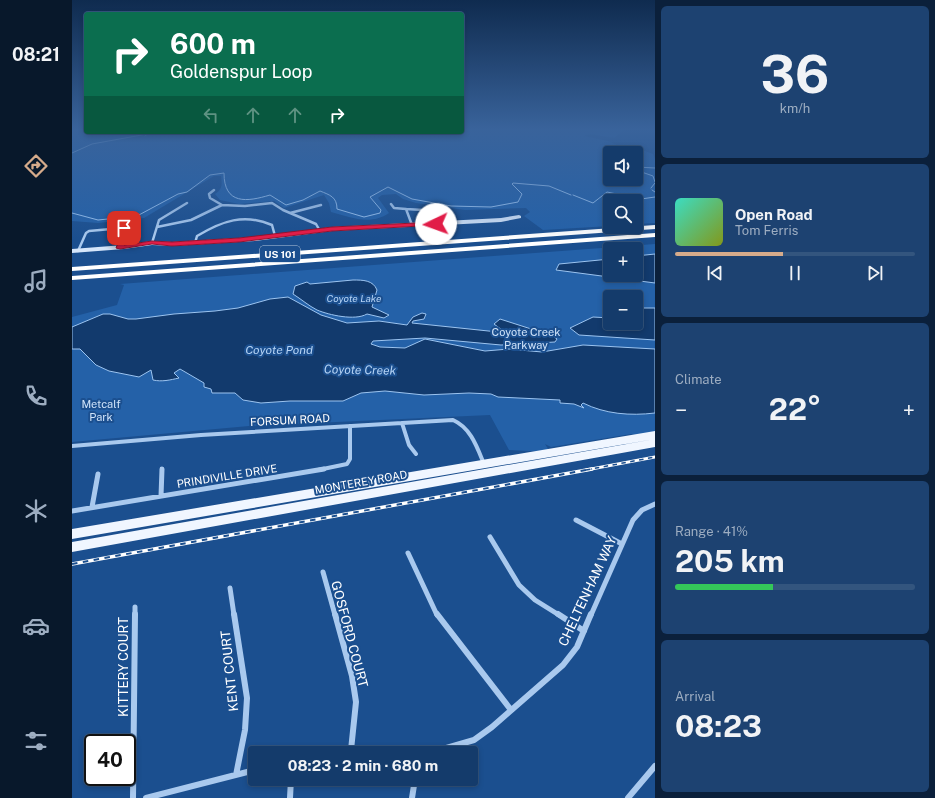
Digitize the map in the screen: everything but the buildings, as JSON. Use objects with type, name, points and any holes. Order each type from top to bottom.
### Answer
[{"type":"highway","name":"US 101","points":[[72,270],[655,227]]},
{"type":"highway","name":"US 101","points":[[72,278],[655,235]]},
{"type":"main road","name":"MONTEREY ROAD","points":[[72,534],[655,435]]},
{"type":"main road","name":"MONTEREY ROAD","points":[[72,547],[655,443]]},
{"type":"street","points":[[214,190],[209,194],[210,198],[222,205],[245,206],[272,203],[290,213],[316,224],[320,230]]},
{"type":"street","points":[[152,243],[160,219],[187,203]]},
{"type":"street","points":[[391,204],[394,208],[440,212],[448,223]]},
{"type":"street","points":[[157,227],[180,224],[197,219],[222,205]]},
{"type":"street","points":[[290,213],[321,205]]},
{"type":"street","points":[[406,209],[412,225]]},
{"type":"street","points":[[75,251],[120,248],[152,243],[195,243],[275,236],[320,230],[501,220],[519,217]]},
{"type":"street","points":[[195,243],[197,236],[203,232],[231,220],[243,218],[257,219],[272,225],[275,236]]},
{"type":"street","points":[[75,251],[86,233],[89,231],[122,228],[126,230],[120,248]]},
{"type":"street","name":"FORSUM ROAD","points":[[72,446],[201,435],[453,420],[461,422],[466,427],[484,465]]},
{"type":"street","points":[[402,423],[409,445],[416,454]]},
{"type":"street","name":"PRINDIVILLE DRIVE","points":[[72,511],[347,464],[350,459],[350,426]]},
{"type":"street","points":[[161,496],[162,470]]},
{"type":"street","points":[[92,507],[98,474]]},
{"type":"street","name":"CHELTENHAM WAY","points":[[453,746],[474,740],[563,665],[576,647],[584,631],[622,544],[638,513],[645,507],[655,504]]},
{"type":"street","points":[[576,520],[622,544]]},
{"type":"street","points":[[490,537],[519,585],[535,600],[584,631]]},
{"type":"street","points":[[408,553],[433,609],[440,621],[511,710]]},
{"type":"street","name":"GOSFORD COURT","points":[[323,572],[354,689],[356,702],[351,746]]},
{"type":"street","name":"KENT COURT","points":[[230,588],[247,698],[245,730],[236,775]]},
{"type":"street","name":"KITTERY COURT","points":[[133,798],[135,740],[135,607]]},
{"type":"street","points":[[628,798],[655,766]]},
{"type":"street","points":[[146,798],[248,772]]},
{"type":"street","points":[[290,798],[291,786]]},
{"type":"street","points":[[412,798],[414,786]]},
{"type":"green space","points":[[72,165],[603,165],[603,186],[643,186],[643,165],[655,165],[655,223],[643,224],[643,194],[603,194],[603,226],[543,230],[524,216],[530,212],[526,208],[465,210],[416,203],[403,199],[396,194],[382,195],[378,198],[389,213],[382,217],[367,220],[331,212],[329,203],[324,195],[284,208],[274,201],[239,204],[220,200],[215,194],[221,186],[221,176],[214,176],[144,218],[98,223],[72,221]]},
{"type":"green space","name":"Coyote Creek Parkway","points":[[655,244],[655,435],[645,437],[631,434],[551,447],[545,444],[550,452],[509,450],[490,415],[249,426],[72,442],[72,317],[117,305],[124,285],[120,284],[603,248],[603,282],[643,282],[643,245]]},
{"type":"water","points":[[655,254],[655,283],[643,281],[643,255]]},
{"type":"water","points":[[603,260],[603,276],[556,270],[559,264]]},
{"type":"water","name":"Coyote Lake","points":[[353,280],[370,282],[373,284],[377,290],[372,307],[389,315],[384,318],[367,314],[349,317],[328,314],[311,307],[293,294],[295,286],[307,282],[310,284]]},
{"type":"water","name":"Coyote Pond","points":[[288,297],[321,315],[347,323],[379,321],[407,325],[413,317],[422,313],[426,314],[424,319],[413,321],[412,323],[498,332],[502,330],[494,324],[500,319],[553,336],[557,339],[555,342],[501,345],[425,338],[373,341],[371,344],[380,347],[405,348],[425,339],[485,351],[509,349],[542,352],[583,345],[655,349],[655,413],[627,414],[600,410],[583,403],[581,405],[584,408],[574,404],[560,403],[560,400],[498,397],[491,394],[469,393],[424,395],[385,391],[361,393],[343,401],[290,401],[261,403],[243,400],[235,393],[212,393],[211,389],[204,387],[204,383],[180,369],[174,373],[179,378],[163,381],[153,380],[151,370],[139,377],[109,371],[96,365],[80,349],[72,349],[72,327],[103,314],[136,319],[238,308],[270,299]]},
{"type":"water","points":[[643,308],[655,308],[655,340],[579,335],[570,328],[593,317],[603,318],[603,330],[643,330]]},
{"type":"waterway","points":[[643,167],[655,168]]},
{"type":"waterway","points":[[643,172],[653,176],[655,182]]},
{"type":"waterway","points":[[72,213],[98,220],[137,216],[178,194],[187,192],[210,175],[224,173],[228,191],[232,196],[238,199],[245,200],[270,195],[286,205],[303,200],[320,191],[330,195],[334,199],[337,209],[364,217],[380,213],[381,210],[370,197],[388,187],[412,199],[451,206],[491,207],[518,202],[522,194],[512,184],[513,183],[549,186],[571,195]]},
{"type":"waterway","points":[[651,188],[655,183]]},
{"type":"waterway","points":[[573,195],[593,203],[607,192],[641,199],[655,197]]},
{"type":"railway","points":[[586,470],[655,457]]},
{"type":"railway","points":[[72,564],[592,469]]},
{"type":"route","points":[[124,228],[126,230],[120,248],[152,243],[172,244],[255,239],[332,229],[436,224]]},
{"type":"water label","name":"Coyote Creek","points":[[360,370]]},
{"type":"park label","name":"Metcalf Park","points":[[101,410]]}]
